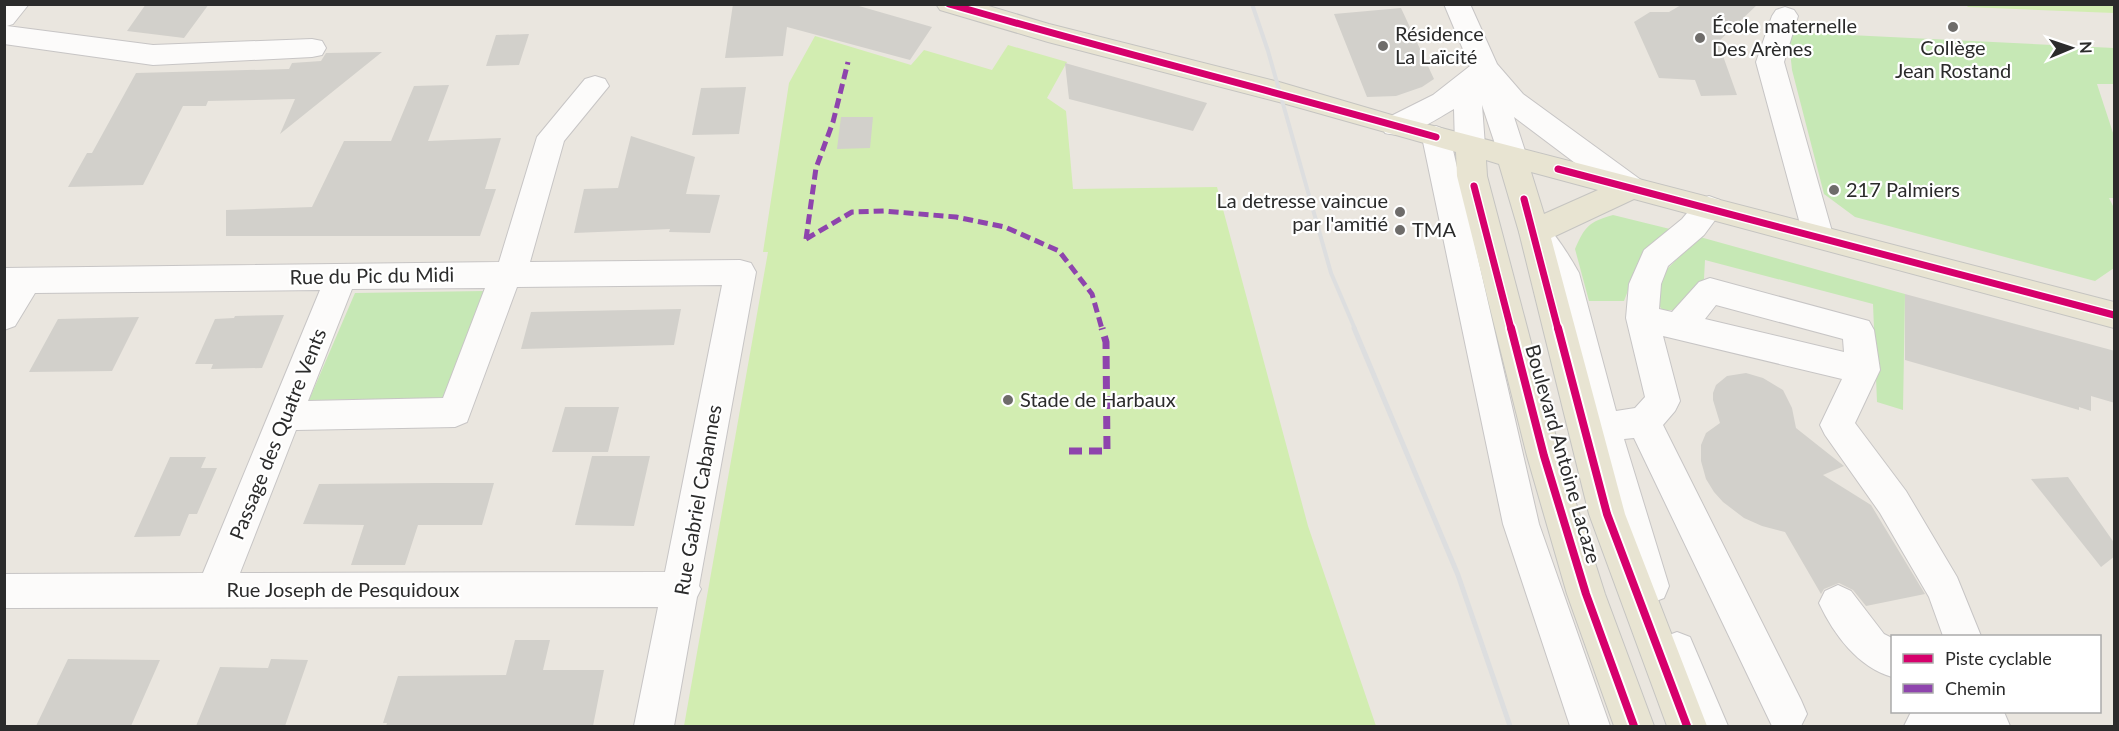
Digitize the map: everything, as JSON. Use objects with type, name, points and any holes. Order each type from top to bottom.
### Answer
[{"type":"main road","points":[[949,4],[1048,33],[1279,92],[1436,137],[2115,315]]},
{"type":"main road","name":"Boulevard Antoine Lacaze","points":[[1470,146],[1474,186],[1544,456],[1586,594],[1634,726]]},
{"type":"main road","name":"Boulevard Antoine Lacaze","points":[[1512,157],[1593,426],[1607,513],[1688,726]]},
{"type":"main road","points":[[1534,232],[1630,188]]},
{"type":"street","points":[[4,18],[16,4]]},
{"type":"street","points":[[1456,4],[1476,78],[1512,157]]},
{"type":"street","points":[[1785,15],[1770,62],[1818,236]]},
{"type":"street","points":[[4,35],[153,55],[312,48]]},
{"type":"street","points":[[1395,126],[1438,106],[1476,78]]},
{"type":"street","points":[[1470,146],[1476,78]]},
{"type":"street","points":[[1476,78],[1513,101],[1630,188]]},
{"type":"street","points":[[286,416],[455,412],[508,274],[551,137],[596,86]]},
{"type":"street","points":[[1436,137],[1521,524],[1590,726]]},
{"type":"street","points":[[1593,426],[1644,422],[1663,401],[1642,318],[1644,284],[1655,259],[1693,227],[1709,208]]},
{"type":"street","name":"Rue du Pic du Midi","points":[[15,280],[740,272]]},
{"type":"street","name":"Rue Gabriel Cabannes","points":[[654,726],[682,590],[740,272]]},
{"type":"street","name":"Passage des Quatre Vents","points":[[214,591],[342,277]]},
{"type":"street","points":[[4,317],[15,280]]},
{"type":"street","points":[[1642,318],[1863,370],[1837,425],[1893,502],[1944,589],[1962,635]]},
{"type":"street","points":[[1644,422],[1787,714]]},
{"type":"street","name":"Boulevard Antoine Lacaze","points":[[1593,426],[1644,568],[1708,726]]},
{"type":"street","name":"Rue Joseph de Pesquidoux","points":[[4,591],[682,590]]},
{"type":"street","points":[[1838,603],[1871,647],[1891,658]]},
{"type":"street","points":[[1924,726],[1947,713]]},
{"type":"street","points":[[1979,713],[1989,726]]},
{"type":"green space","points":[[1966,5],[2114,5],[2114,13],[1968,7]]},
{"type":"green space","points":[[1788,32],[2114,48],[2114,84],[2097,84],[2114,136],[2114,198],[2109,198],[2114,208],[2114,268],[2095,281],[1855,217],[1824,194],[1792,70]]},
{"type":"green space","name":"Stade de Harbaux","points":[[815,36],[911,65],[924,50],[992,70],[1008,45],[1067,62],[1047,98],[1066,111],[1073,189],[1217,187],[1308,526],[1376,726],[684,726],[768,252],[763,252],[789,83]]},
{"type":"green space","points":[[1613,215],[1674,230],[1639,261],[1624,301],[1589,301],[1575,249],[1589,226]]},
{"type":"green space","points":[[1700,237],[1905,294],[1903,410],[1877,402],[1873,304],[1705,260],[1704,279],[1674,310],[1662,310],[1655,298],[1666,270]]},
{"type":"green space","points":[[484,291],[443,399],[309,400],[355,293]]},
{"type":"building","points":[[146,4],[209,4],[184,38],[127,31]]},
{"type":"building","points":[[733,4],[852,4],[932,27],[910,60],[787,27],[783,56],[725,58]]},
{"type":"building","points":[[1758,4],[1718,42],[1737,95],[1701,96],[1695,80],[1659,78],[1634,22],[1650,12],[1669,12],[1681,5]]},
{"type":"building","name":"Résidence La Laïcité","points":[[1401,8],[1434,79],[1422,87],[1396,96],[1367,97],[1334,14]]},
{"type":"building","points":[[529,34],[519,65],[486,66],[496,35]]},
{"type":"building","points":[[382,52],[280,134],[295,99],[208,101],[206,106],[183,106],[143,185],[68,187],[87,153],[92,153],[136,73],[289,69],[292,63],[321,61],[326,53]]},
{"type":"building","points":[[1065,63],[1207,103],[1193,131],[1069,99]]},
{"type":"building","points":[[449,85],[428,141],[501,138],[485,189],[496,189],[480,236],[226,236],[226,210],[312,207],[344,141],[391,141],[414,86]]},
{"type":"building","points":[[746,87],[739,134],[692,135],[701,88]]},
{"type":"building","points":[[841,117],[873,117],[870,148],[837,149]]},
{"type":"building","points":[[631,136],[695,157],[686,194],[720,195],[710,233],[669,232],[670,229],[574,233],[584,189],[618,188]]},
{"type":"building","points":[[1905,294],[2115,351],[2115,403],[2091,396],[2091,411],[2079,407],[2079,410],[1905,360]]},
{"type":"building","points":[[681,309],[674,345],[521,349],[531,312]]},
{"type":"building","points":[[284,315],[262,368],[211,369],[213,364],[195,364],[215,319],[234,318],[235,316]]},
{"type":"building","points":[[139,317],[112,371],[29,372],[58,319]]},
{"type":"building","points":[[1746,373],[1763,378],[1783,390],[1792,408],[1796,428],[1844,466],[1823,475],[1871,505],[1925,594],[1866,606],[1853,590],[1839,583],[1824,589],[1821,594],[1785,532],[1744,518],[1714,492],[1706,479],[1701,461],[1701,445],[1706,433],[1720,423],[1713,393],[1716,385],[1727,376]]},
{"type":"building","points":[[565,407],[619,407],[608,452],[552,452]]},
{"type":"building","points":[[592,456],[650,456],[634,526],[575,525]]},
{"type":"building","points":[[170,457],[206,457],[201,468],[217,468],[197,514],[189,514],[180,536],[134,537]]},
{"type":"building","points":[[2068,477],[2115,544],[2115,556],[2101,567],[2031,479]]},
{"type":"building","points":[[494,483],[482,525],[418,525],[405,565],[351,565],[364,525],[303,524],[319,484]]},
{"type":"building","points":[[515,640],[550,640],[543,670],[604,670],[593,726],[386,726],[387,723],[383,723],[398,676],[506,675]]},
{"type":"building","points":[[68,659],[160,660],[131,726],[36,726]]},
{"type":"building","points":[[271,659],[308,660],[285,726],[196,726],[220,667],[268,668]]},
{"type":"railway","points":[[1252,4],[1268,51],[1331,273],[1355,329]]},
{"type":"railway","points":[[1354,328],[1458,575],[1510,726]]},
{"type":"marked path","points":[[806,239],[816,168],[833,122],[848,62]]},
{"type":"marked path","points":[[806,239],[852,212],[884,211],[956,217],[1005,227],[1059,251],[1092,294],[1106,342],[1107,451],[1069,451]]},
{"type":"cycle path","points":[[949,4],[1048,33],[1279,92],[1436,137]]},
{"type":"cycle path","points":[[1558,169],[2114,315]]},
{"type":"cycle path","points":[[1474,186],[1544,456],[1586,594],[1634,726]]},
{"type":"cycle path","points":[[1524,199],[1607,514],[1687,726]]},
{"type":"place","name":"Collège Jean Rostand","points":[[1953,27]]},
{"type":"place","name":"École maternelle Des Arènes","points":[[1700,38]]},
{"type":"place","name":"Résidence La Laïcité","points":[[1383,46]]},
{"type":"place","name":"217 Palmiers","points":[[1834,190]]},
{"type":"place","name":"La detresse vaincue par l'amitié","points":[[1400,212]]},
{"type":"place","name":"TMA","points":[[1400,230]]},
{"type":"place","name":"Stade de Harbaux","points":[[1008,400]]}]
